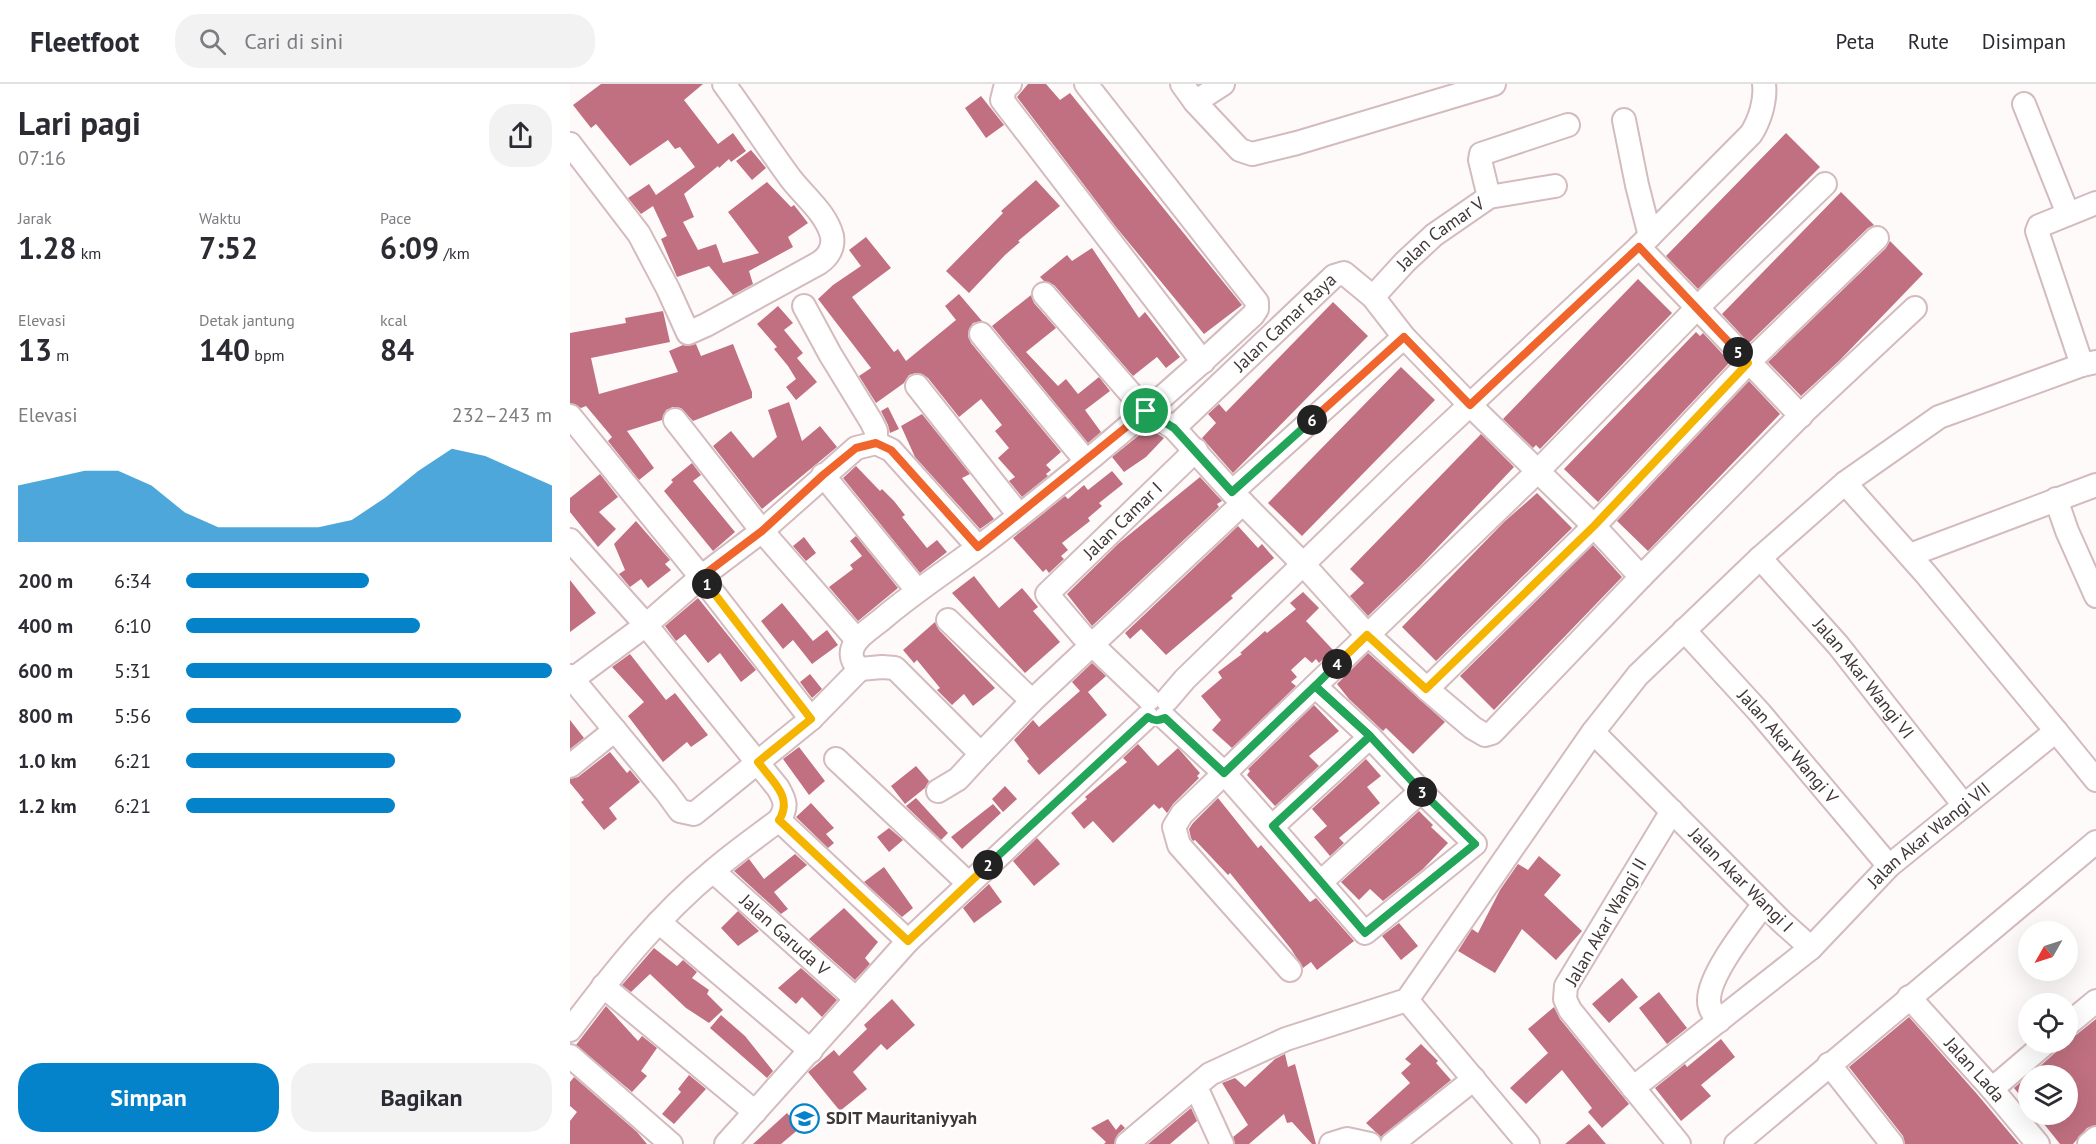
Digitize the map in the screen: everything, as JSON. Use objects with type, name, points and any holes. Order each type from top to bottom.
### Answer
[{"type":"street","points":[[570,144],[639,234],[688,333],[706,326],[819,263],[826,258],[832,243],[830,229],[816,208],[793,181],[724,84]]},
{"type":"street","points":[[1010,84],[1005,88],[1002,99],[1203,362]]},
{"type":"street","points":[[860,669],[853,664],[851,654],[857,639],[917,590],[978,547],[1086,461],[1203,362],[1257,309],[1257,302],[1086,84]]},
{"type":"street","points":[[1223,84],[1188,93],[1240,150],[1252,154],[1297,143],[1494,84]]},
{"type":"street","points":[[726,1144],[908,941],[1157,708],[1303,564],[1644,241],[1751,134],[1757,124],[1765,94],[1764,84]]},
{"type":"street","points":[[2024,104],[2068,214]]},
{"type":"street","points":[[1624,120],[1637,185],[1644,241],[1697,308],[1801,416]]},
{"type":"street","points":[[1489,197],[1481,154],[1568,125]]},
{"type":"street","points":[[1290,970],[1179,845],[1174,827],[1182,814],[1538,471],[1697,308],[1825,184]]},
{"type":"street","name":"Jalan Camar V","points":[[1372,297],[1405,262],[1434,236],[1489,197],[1555,186]]},
{"type":"street","points":[[1127,1144],[1210,1074],[1286,1039],[1407,1000],[1593,732],[1638,675],[1760,558],[1845,483],[1939,417],[2089,364],[2038,237],[2039,226],[2096,203]]},
{"type":"street","points":[[1426,689],[1594,526],[1748,363],[1877,238]]},
{"type":"street","name":"Jalan Camar Raya","points":[[1174,428],[1334,276],[1344,273],[1372,297],[1404,337],[1594,526],[1641,577]]},
{"type":"street","points":[[1044,294],[1146,411],[1174,428],[1196,450],[1367,635],[1426,689],[1473,728],[1485,735],[1492,733],[1641,577],[1801,416],[1915,308]]},
{"type":"street","points":[[804,306],[871,421],[876,431],[876,443]]},
{"type":"street","points":[[981,334],[1086,461]]},
{"type":"street","points":[[938,791],[958,779],[1032,700],[1092,644],[1238,497],[1404,337]]},
{"type":"street","points":[[917,386],[1019,515]]},
{"type":"street","points":[[570,416],[701,577],[811,719]]},
{"type":"street","points":[[675,420],[762,531],[857,639]]},
{"type":"street","points":[[978,547],[891,450],[876,443],[856,448],[762,531],[701,577],[646,625],[571,678],[667,793],[680,812],[694,814],[811,719],[860,669],[882,667],[895,669],[981,754]]},
{"type":"street","name":"Jalan Camar I","points":[[1092,644],[1050,598],[1047,594],[1048,590],[1196,450]]},
{"type":"street","points":[[823,475],[917,590]]},
{"type":"street","points":[[1845,483],[1910,555],[2096,780]]},
{"type":"street","points":[[1910,555],[2096,485]]},
{"type":"street","points":[[2056,499],[2067,531],[2096,596]]},
{"type":"street","points":[[570,540],[646,625],[758,762],[785,799],[786,810],[779,820],[713,871],[659,922],[603,986],[570,1030]]},
{"type":"street","name":"Jalan Akar Wangi VI","points":[[1760,558],[1838,645],[1963,804]]},
{"type":"street","points":[[948,620],[1032,700]]},
{"type":"street","name":"Jalan Akar Wangi V","points":[[1684,630],[1760,713],[1889,866]]},
{"type":"street","points":[[1092,644],[1224,773],[1365,933],[1475,844],[1370,736],[1315,686]]},
{"type":"street","points":[[570,766],[615,730]]},
{"type":"street","name":"Jalan Akar Wangi VII","points":[[1633,1088],[1811,948],[1889,866],[2056,731]]},
{"type":"street","name":"Jalan Akar Wangi I","points":[[1593,732],[1764,904],[1811,948]]},
{"type":"street","points":[[1273,826],[1370,736]]},
{"type":"street","points":[[836,759],[969,884]]},
{"type":"street","points":[[1321,882],[1421,791]]},
{"type":"street","name":"Jalan Akar Wangi II","points":[[1672,811],[1566,986],[1565,999],[1570,1010],[1679,1144]]},
{"type":"street","points":[[779,820],[908,941]]},
{"type":"street","points":[[1736,1144],[2096,842]]},
{"type":"street","name":"Jalan Garuda V","points":[[713,871],[856,999]]},
{"type":"street","points":[[1719,1021],[1708,1002],[1715,977],[1764,904]]},
{"type":"street","points":[[659,922],[811,1051]]},
{"type":"street","points":[[603,986],[755,1112]]},
{"type":"street","name":"Jalan Lada","points":[[1909,997],[2038,1144]]},
{"type":"street","points":[[1407,1000],[1528,1144]]},
{"type":"street","points":[[2078,1016],[2096,1001]]},
{"type":"street","points":[[1992,1089],[2034,1053]]},
{"type":"street","points":[[570,1056],[671,1144]]},
{"type":"street","points":[[1829,1064],[1892,1144]]},
{"type":"street","points":[[1392,1144],[1474,1079]]},
{"type":"street","points":[[1196,1087],[1222,1144]]},
{"type":"street","points":[[2089,1144],[2096,1138]]},
{"type":"street","points":[[1331,1144],[1347,1139],[1370,1144]]},
{"type":"building","points":[[601,84],[703,84],[684,100],[718,144],[733,133],[746,151],[731,162],[729,159],[719,168],[718,166],[684,194],[694,217],[683,222],[698,250],[716,244],[723,263],[759,253],[728,212],[767,182],[791,207],[794,205],[808,223],[788,237],[793,247],[749,271],[753,284],[733,295],[709,266],[677,277],[661,239],[667,236],[653,206],[641,214],[628,198],[649,184],[656,195],[695,167],[680,147],[675,149],[668,140],[630,166],[596,124],[591,128],[573,105]]},
{"type":"building","points":[[1028,84],[1046,84],[1060,100],[1070,93],[1242,305],[1204,334],[1116,227],[1017,97]]},
{"type":"building","points":[[981,96],[1004,125],[986,138],[965,108]]},
{"type":"building","points":[[1786,133],[1820,167],[1698,289],[1666,256]]},
{"type":"building","points":[[751,150],[766,168],[752,180],[736,161]]},
{"type":"building","points":[[1036,180],[1060,206],[1018,241],[1020,242],[969,293],[946,271],[1003,213],[1001,211]]},
{"type":"building","points":[[1841,192],[1874,225],[1868,228],[1749,343],[1722,314]]},
{"type":"building","points":[[866,237],[891,268],[852,297],[894,352],[898,349],[906,361],[956,320],[945,306],[959,294],[982,321],[973,323],[969,329],[968,336],[971,343],[1061,452],[1046,465],[1051,470],[1046,474],[1048,476],[1022,497],[1009,481],[1015,477],[998,458],[1009,448],[995,431],[1002,425],[981,399],[959,417],[928,378],[916,373],[909,375],[904,383],[876,403],[859,376],[871,368],[818,299],[833,285],[861,266],[849,250]]},
{"type":"building","points":[[1890,241],[1923,274],[1840,360],[1801,396],[1768,362],[1886,248]]},
{"type":"building","points":[[1092,248],[1139,318],[1145,312],[1180,357],[1166,368],[1157,357],[1133,376],[1054,285],[1040,277],[1067,255],[1072,261]]},
{"type":"building","points":[[1638,279],[1672,313],[1540,449],[1536,445],[1533,448],[1503,419]]},
{"type":"building","points":[[1031,295],[1034,303],[1056,328],[1026,352],[1058,386],[1066,379],[1078,394],[1099,377],[1110,391],[1085,410],[1101,432],[1088,443],[992,326]]},
{"type":"building","points":[[1333,302],[1368,336],[1233,473],[1202,438],[1216,423],[1208,414],[1219,404],[1226,412]]},
{"type":"building","points":[[778,306],[793,323],[784,330],[803,353],[797,358],[817,382],[796,400],[786,387],[796,379],[774,349],[777,347],[757,324]]},
{"type":"building","points":[[663,311],[670,342],[591,358],[599,394],[678,372],[669,351],[683,345],[696,344],[701,356],[733,344],[752,392],[752,398],[693,421],[681,408],[673,407],[666,410],[662,420],[627,431],[654,468],[639,480],[608,441],[612,437],[586,406],[581,408],[570,403],[570,333],[626,323],[625,318]]},
{"type":"building","points":[[1696,332],[1700,336],[1703,333],[1730,362],[1598,502],[1564,469]]},
{"type":"building","points":[[1401,367],[1435,400],[1302,536],[1268,503]]},
{"type":"building","points":[[1749,381],[1780,414],[1648,551],[1617,521]]},
{"type":"building","points":[[789,402],[802,441],[820,426],[837,447],[762,509],[713,446],[731,431],[753,458],[777,437],[768,410]]},
{"type":"building","points":[[888,407],[899,429],[890,433],[881,411]]},
{"type":"building","points":[[922,414],[970,474],[962,478],[994,519],[980,529],[915,457],[901,426]]},
{"type":"building","points":[[1148,428],[1164,438],[1146,457],[1124,472],[1112,457]]},
{"type":"building","points":[[1481,434],[1514,467],[1420,566],[1368,616],[1350,596],[1364,583],[1350,569]]},
{"type":"building","points":[[692,463],[701,475],[693,481],[735,532],[713,551],[664,491],[673,482],[671,480]]},
{"type":"building","points":[[856,466],[880,491],[882,489],[894,501],[905,515],[902,517],[927,548],[937,540],[947,552],[920,573],[843,478]]},
{"type":"building","points":[[1112,471],[1123,484],[1099,503],[1102,506],[1088,518],[1090,521],[1062,543],[1068,550],[1061,556],[1064,559],[1049,573],[1046,569],[1043,572],[1013,538],[1065,496],[1068,499],[1084,485],[1088,490]]},
{"type":"building","points":[[600,474],[618,497],[599,512],[616,529],[598,547],[570,512],[570,498]]},
{"type":"building","points":[[1200,477],[1222,501],[1217,504],[1219,507],[1092,626],[1067,594],[1119,543]]},
{"type":"building","points":[[1537,493],[1572,528],[1436,661],[1402,627],[1504,522]]},
{"type":"building","points":[[636,521],[670,560],[665,564],[671,570],[648,588],[641,579],[630,587],[619,574],[625,570],[614,544]]},
{"type":"building","points":[[1238,526],[1258,548],[1262,544],[1274,558],[1231,596],[1233,598],[1166,655],[1141,629],[1130,639],[1125,633]]},
{"type":"building","points":[[856,536],[898,588],[858,621],[829,587],[853,569],[850,565],[862,556],[850,541]]},
{"type":"building","points":[[804,537],[816,553],[806,561],[793,546]]},
{"type":"building","points":[[1593,545],[1622,577],[1494,710],[1460,676]]},
{"type":"building","points":[[974,576],[999,608],[1022,588],[1038,607],[1033,611],[1060,642],[1025,673],[952,593]]},
{"type":"building","points":[[570,580],[596,613],[570,632]]},
{"type":"building","points":[[1303,592],[1319,608],[1306,621],[1333,650],[1319,663],[1316,659],[1312,663],[1305,657],[1291,670],[1297,677],[1291,682],[1296,686],[1232,748],[1212,730],[1221,720],[1201,696],[1222,678],[1218,672],[1242,654],[1240,653],[1265,631],[1267,633],[1296,609],[1290,603]]},
{"type":"building","points":[[698,598],[756,670],[741,682],[720,653],[708,663],[685,634],[676,641],[665,626]]},
{"type":"building","points":[[782,603],[813,641],[827,630],[838,645],[812,664],[793,640],[783,649],[761,621]]},
{"type":"building","points":[[935,622],[939,630],[995,688],[973,706],[964,694],[952,705],[937,690],[940,688],[917,660],[914,663],[903,650]]},
{"type":"building","points":[[1368,653],[1445,722],[1413,754],[1386,728],[1383,731],[1349,699],[1337,684]]},
{"type":"building","points":[[630,654],[666,700],[675,693],[708,735],[691,747],[687,742],[663,762],[628,716],[644,702],[612,667]]},
{"type":"building","points":[[1092,663],[1106,676],[1088,692],[1107,715],[1039,775],[1014,740],[1033,720],[1039,727],[1080,691],[1072,682]]},
{"type":"building","points":[[810,674],[822,689],[812,698],[800,682]]},
{"type":"building","points":[[1314,705],[1339,731],[1309,756],[1319,766],[1275,806],[1247,775],[1250,771],[1248,769]]},
{"type":"building","points":[[570,720],[584,738],[570,749]]},
{"type":"building","points":[[1138,744],[1158,766],[1178,748],[1200,773],[1197,776],[1199,778],[1167,813],[1162,807],[1159,809],[1154,804],[1113,843],[1093,821],[1084,829],[1071,813],[1087,799],[1085,797],[1127,762],[1123,758]]},
{"type":"building","points":[[799,747],[825,781],[809,795],[783,759]]},
{"type":"building","points":[[610,752],[627,773],[630,770],[640,782],[609,808],[617,819],[604,830],[581,802],[584,800],[570,783],[570,779],[578,777]]},
{"type":"building","points":[[1366,759],[1381,776],[1367,787],[1380,803],[1339,838],[1344,843],[1330,856],[1314,837],[1327,826],[1312,809]]},
{"type":"building","points":[[916,766],[929,781],[925,788],[905,804],[891,786]]},
{"type":"building","points":[[1005,786],[1017,799],[1003,812],[992,799]]},
{"type":"building","points":[[916,798],[948,833],[941,840],[906,806]]},
{"type":"building","points":[[1218,798],[1258,848],[1261,845],[1310,902],[1316,898],[1354,941],[1317,970],[1311,962],[1303,968],[1291,949],[1230,873],[1228,875],[1191,838],[1189,829],[1193,823]]},
{"type":"building","points":[[811,803],[834,828],[826,834],[834,843],[828,848],[796,817]]},
{"type":"building","points":[[993,804],[1001,813],[962,849],[951,837]]},
{"type":"building","points":[[1419,811],[1433,825],[1431,827],[1448,843],[1423,869],[1383,901],[1370,889],[1359,900],[1341,882]]},
{"type":"building","points":[[889,828],[903,840],[889,852],[877,837]]},
{"type":"building","points":[[1037,838],[1060,864],[1034,886],[1013,861]]},
{"type":"building","points":[[795,854],[807,865],[774,892],[788,909],[781,914],[734,871],[749,859],[764,879]]},
{"type":"building","points":[[1539,856],[1561,875],[1544,895],[1582,931],[1556,960],[1522,929],[1495,973],[1458,951],[1472,929],[1478,933],[1500,890],[1518,864],[1528,870]]},
{"type":"building","points":[[884,867],[913,908],[902,917],[864,882]]},
{"type":"building","points":[[989,884],[1002,902],[974,923],[963,908]]},
{"type":"building","points":[[844,908],[878,942],[865,958],[870,964],[855,980],[809,939]]},
{"type":"building","points":[[738,911],[759,931],[738,946],[721,928]]},
{"type":"building","points":[[1399,923],[1418,946],[1401,960],[1382,936]]},
{"type":"building","points":[[654,948],[677,966],[683,960],[697,972],[692,978],[709,990],[707,994],[723,1010],[709,1023],[686,1008],[650,974],[631,992],[622,985]]},
{"type":"building","points":[[801,968],[837,1000],[822,1017],[802,997],[796,1004],[778,988]]},
{"type":"building","points":[[1622,978],[1638,997],[1609,1023],[1592,1004]]},
{"type":"building","points":[[1659,992],[1687,1028],[1667,1044],[1639,1008]]},
{"type":"building","points":[[892,999],[915,1025],[887,1050],[881,1044],[853,1072],[867,1089],[840,1111],[808,1072],[834,1050],[839,1056],[867,1029],[864,1025]]},
{"type":"building","points":[[606,1006],[638,1041],[642,1036],[657,1048],[641,1071],[647,1076],[632,1092],[576,1045]]},
{"type":"building","points":[[1554,1007],[1560,1019],[1629,1104],[1602,1128],[1588,1112],[1592,1108],[1562,1070],[1526,1104],[1510,1088],[1548,1053],[1528,1029]]},
{"type":"building","points":[[721,1015],[745,1036],[773,1071],[767,1078],[710,1028]]},
{"type":"building","points":[[1909,1017],[2019,1144],[1905,1144],[1903,1136],[1849,1067]]},
{"type":"building","points":[[2096,1019],[2096,1125],[2087,1128],[2073,1144],[2060,1144],[2045,1125],[2078,1125],[2078,1065],[2041,1065],[2055,1053],[2078,1053],[2078,1033]]},
{"type":"building","points":[[1721,1039],[1735,1057],[1701,1085],[1711,1096],[1681,1121],[1655,1088],[1685,1064],[1687,1067]]},
{"type":"building","points":[[1421,1044],[1438,1061],[1436,1063],[1451,1080],[1381,1137],[1366,1123],[1410,1083],[1401,1073],[1411,1064],[1405,1059]]},
{"type":"building","points":[[1285,1054],[1288,1067],[1295,1064],[1316,1144],[1312,1144],[1292,1122],[1287,1123],[1284,1114],[1249,1144],[1235,1144],[1233,1137],[1248,1125],[1222,1083],[1235,1078],[1245,1087],[1275,1059]]},
{"type":"building","points":[[689,1075],[706,1089],[674,1124],[662,1114],[681,1092],[678,1089]]},
{"type":"building","points":[[574,1077],[637,1132],[647,1144],[570,1144],[570,1121],[577,1112],[570,1106],[570,1082]]},
{"type":"building","points":[[1191,1108],[1197,1121],[1170,1144],[1148,1144]]},
{"type":"building","points":[[787,1113],[800,1128],[781,1144],[753,1144]]},
{"type":"building","points":[[1108,1119],[1116,1130],[1121,1124],[1125,1128],[1118,1134],[1114,1144],[1104,1144],[1106,1142],[1091,1128]]},
{"type":"building","points":[[1589,1124],[1606,1144],[1565,1144]]},
{"type":"place","name":"SDIT Mauritaniyyah","points":[[805,1118]]},
{"type":"route","points":[[1146,411],[978,547],[891,450],[876,443],[856,448],[762,531],[701,577],[811,719],[758,762],[785,799],[786,810],[779,820],[908,941],[1148,717],[1159,721],[1165,718],[1224,773],[1315,686],[1370,736],[1475,844],[1365,933],[1273,826],[1370,736],[1315,686],[1367,635],[1426,689],[1594,526],[1748,363],[1639,247],[1470,405],[1404,337],[1232,492],[1174,428],[1146,411]]}]
